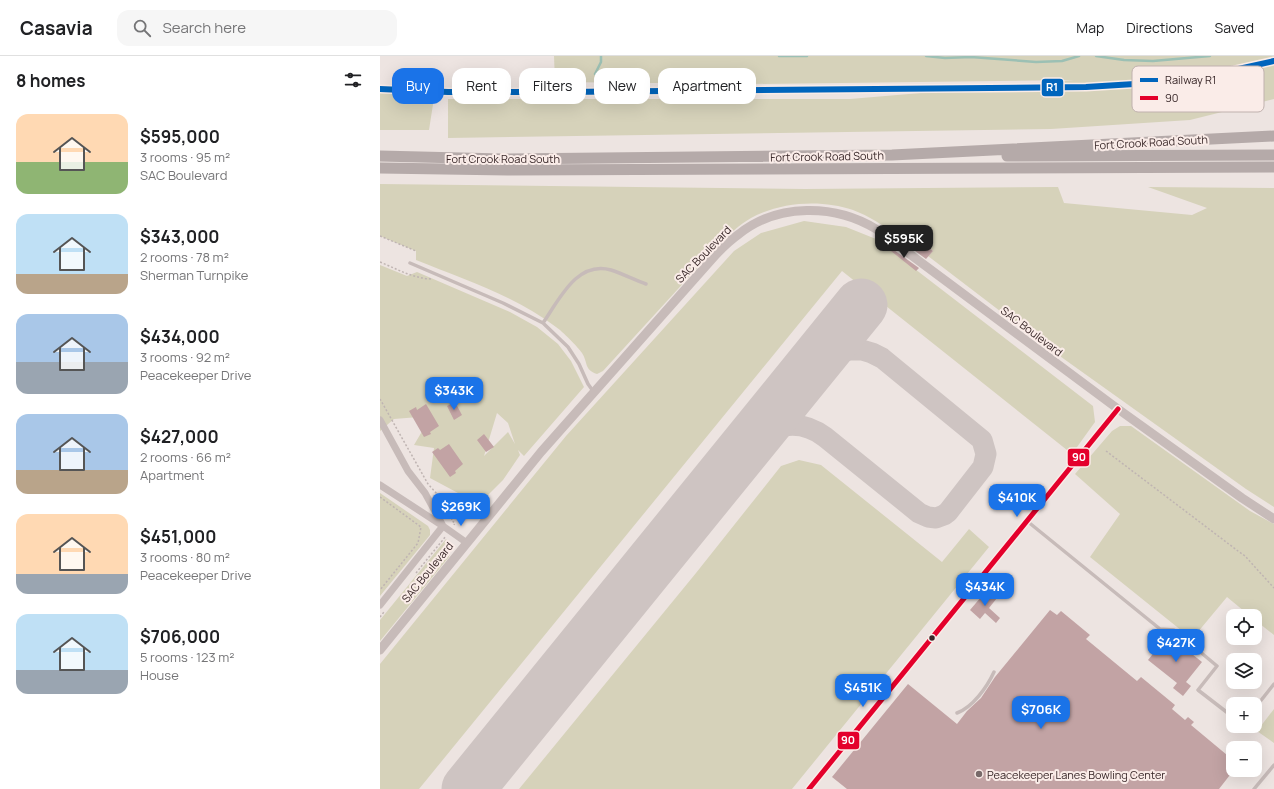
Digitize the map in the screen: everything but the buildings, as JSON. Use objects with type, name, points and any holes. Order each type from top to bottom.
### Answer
[{"type":"main road","name":"Fort Crook Road South","points":[[380,156],[510,158],[892,155],[1274,136]]},
{"type":"main road","points":[[892,155],[1274,155]]},
{"type":"main road","name":"Fort Crook Road South","points":[[380,168],[524,170],[1274,167]]},
{"type":"street","name":"SAC Boulevard","points":[[380,650],[541,452],[727,243],[756,223],[785,213],[812,211],[830,212],[862,222],[876,229],[1118,409],[1242,498],[1274,518]]},
{"type":"street","points":[[809,789],[1118,409]]},
{"type":"street","points":[[380,420],[408,471],[425,493],[443,526]]},
{"type":"street","points":[[380,485],[467,543]]},
{"type":"street","points":[[380,605],[443,526]]},
{"type":"lane","points":[[410,263],[503,303],[543,323],[568,347],[594,392]]},
{"type":"lane","points":[[543,323],[571,282],[588,270],[600,268],[610,270],[646,284]]},
{"type":"lane","points":[[1027,522],[1160,629],[1174,630],[1217,666],[1198,690],[1226,712]]},
{"type":"lane","points":[[958,713],[965,710],[976,699],[990,681],[994,672]]},
{"type":"lane","points":[[1262,699],[1274,684]]},
{"type":"lane","points":[[1254,789],[1274,765]]},
{"type":"path","points":[[380,236],[416,251]]},
{"type":"path","points":[[380,262],[410,276],[432,279]]},
{"type":"path","points":[[380,399],[428,484],[450,508],[452,521],[455,523]]},
{"type":"path","points":[[1106,451],[1245,556],[1274,588]]},
{"type":"path","points":[[380,497],[421,527],[418,543],[380,590]]},
{"type":"shaded area","points":[[554,56],[1274,56],[1274,99],[1264,102],[1264,66],[1132,66],[1132,112],[1222,112],[1190,120],[1051,129],[448,138],[448,99],[452,99],[452,104],[511,104],[511,99],[519,99],[519,104],[586,104],[586,99],[594,99],[594,104],[650,104],[650,99],[658,99],[658,104],[756,104],[756,99],[850,99],[1074,80],[756,84],[756,68],[658,68],[658,83],[650,83],[650,68],[594,68],[594,82],[586,82],[586,68],[554,68]]},
{"type":"shaded area","points":[[380,91],[392,93],[392,104],[433,104],[429,130],[380,130]]},
{"type":"shaded area","points":[[380,184],[805,189],[1058,187],[1064,203],[1192,215],[1207,208],[1148,187],[1274,188],[1274,507],[1246,489],[1043,344],[928,256],[933,251],[903,227],[895,235],[876,221],[853,210],[828,204],[814,203],[775,208],[751,218],[720,243],[603,371],[597,374],[588,368],[584,356],[574,343],[559,329],[540,316],[507,297],[416,260],[416,251],[380,236]]},
{"type":"shaded area","points":[[804,221],[846,227],[876,239],[1093,406],[1095,422],[1072,454],[842,271],[419,789],[380,789],[380,664],[566,436],[734,251],[761,233]]},
{"type":"shaded area","points":[[380,265],[407,276],[417,272],[510,312],[537,327],[558,344],[571,361],[584,387],[524,456],[518,450],[520,455],[503,480],[461,522],[457,516],[464,508],[458,493],[430,478],[434,448],[414,445],[431,416],[394,419],[380,431]],"holes":[[[427,380],[461,380],[461,381],[444,402],[433,385]],[[497,413],[508,423],[515,444],[508,432],[484,456]]]},
{"type":"shaded area","points":[[1120,426],[1131,426],[1250,511],[1274,524],[1274,635],[1262,626],[1262,609],[1242,609],[1227,597],[1192,639],[1090,557],[1120,514],[1075,474],[1112,431]]},
{"type":"shaded area","points":[[799,460],[821,465],[942,562],[969,529],[989,547],[792,789],[519,789],[696,573],[781,466]]},
{"type":"shaded area","points":[[380,493],[428,526],[430,535],[380,596]]},
{"type":"shaded area","points":[[446,539],[450,548],[449,557],[380,641],[380,620]]},
{"type":"shaded area","points":[[1274,709],[1274,743],[1260,733],[1262,733],[1262,725]]},
{"type":"waterway","points":[[598,68],[601,62],[601,56]]},
{"type":"waterway","points":[[779,56],[807,56]]},
{"type":"waterway","points":[[926,56],[945,58],[971,57],[1036,62],[1062,61],[1079,56]]},
{"type":"waterway","points":[[1096,56],[1124,60],[1153,61],[1210,56]]},
{"type":"taxiway","points":[[746,446],[765,433],[784,426],[794,425],[815,431],[825,437],[919,513],[928,517],[936,518],[948,512],[983,467],[986,454],[982,440],[882,358],[862,350],[833,353],[807,371]]},
{"type":"runway","points":[[468,789],[861,305]]},
{"type":"rail line","name":"R1","points":[[1252,66],[1274,61]]},
{"type":"rail line","name":"R1","points":[[380,89],[448,92],[563,92],[1086,87],[1132,84]]},
{"type":"transit line","name":"90","points":[[809,789],[1118,409]]},
{"type":"place","name":"Peacekeeper Lanes Bowling Center","points":[[979,774]]}]
